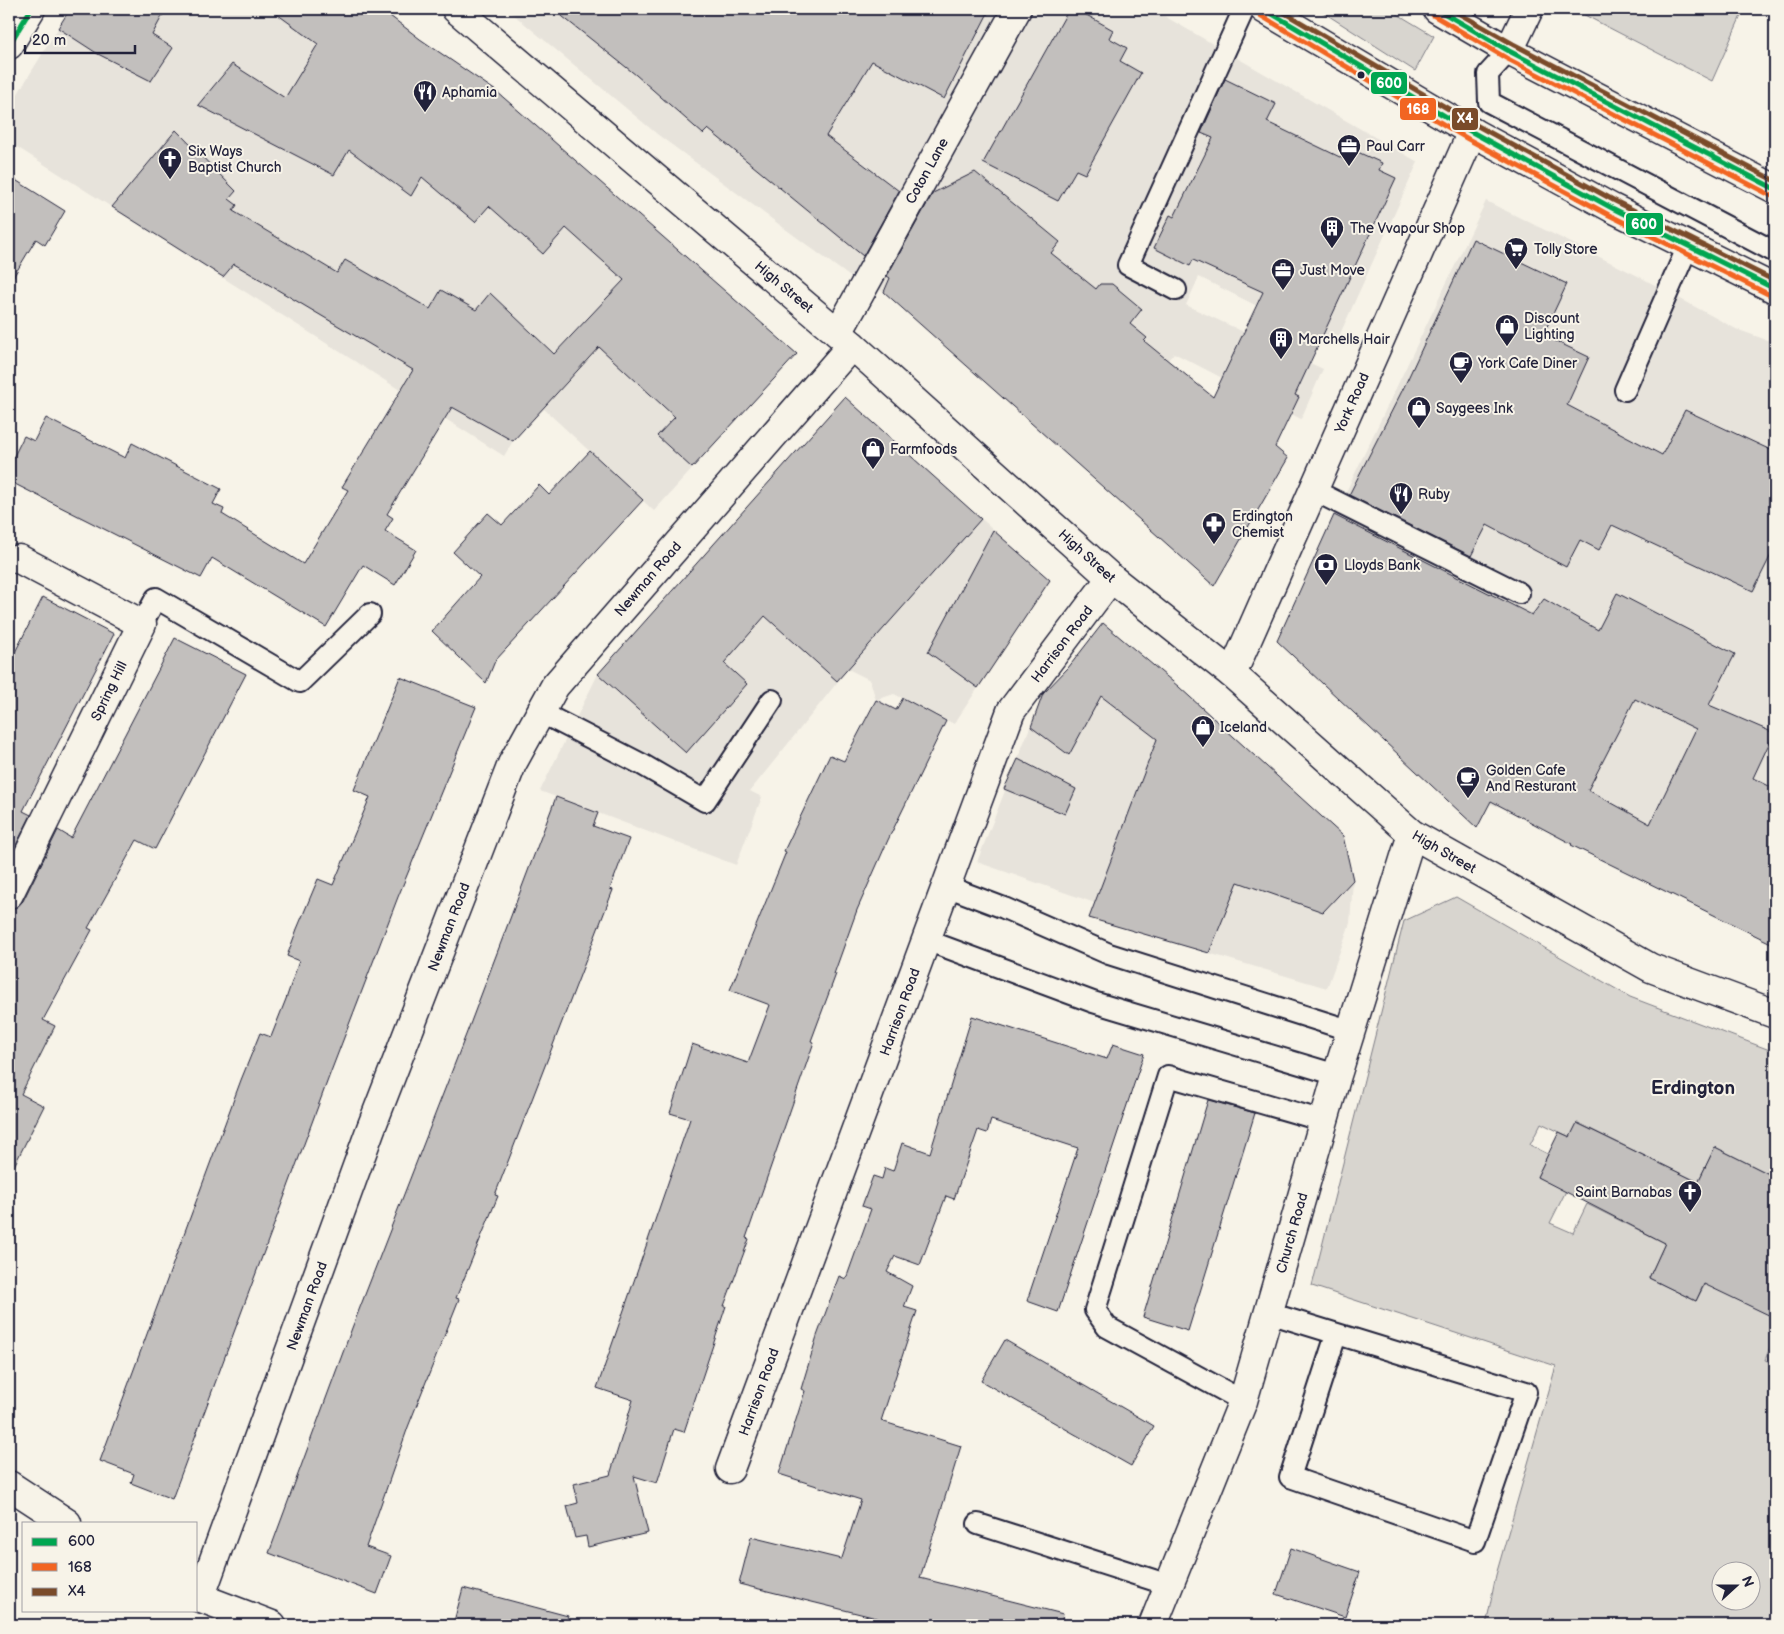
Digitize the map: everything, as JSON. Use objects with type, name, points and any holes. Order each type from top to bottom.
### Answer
[{"type":"street","points":[[9,45],[31,9]]},
{"type":"street","name":"High Street","points":[[456,9],[845,339],[1111,578],[1232,674],[1412,834],[1651,968],[1775,1014]]},
{"type":"street","name":"Coton Lane","points":[[845,339],[1017,9]]},
{"type":"street","points":[[1264,9],[1472,132],[1612,208],[1775,289]]},
{"type":"street","points":[[1437,9],[1509,51],[1775,189]]},
{"type":"street","points":[[1509,51],[1528,9]]},
{"type":"street","name":"York Road","points":[[1232,674],[1472,132]]},
{"type":"street","name":"Newman Road","points":[[198,1597],[389,1083],[512,764],[555,686],[845,339]]},
{"type":"street","points":[[14,556],[142,624]]},
{"type":"street","name":"Harrison Road","points":[[730,1468],[1011,711],[1111,578]]},
{"type":"street","name":"Spring Hill","points":[[9,894],[142,624]]},
{"type":"street","name":"Church Road","points":[[1153,1625],[1243,1400],[1337,1075],[1412,834]]},
{"type":"street","points":[[9,1485],[65,1522]]},
{"type":"street","points":[[198,1597],[272,1625]]},
{"type":"lane","points":[[1176,290],[1128,265],[1244,9]]},
{"type":"lane","points":[[1509,51],[1488,74],[1489,102],[1775,252]]},
{"type":"lane","points":[[1625,390],[1688,246]]},
{"type":"lane","points":[[1313,490],[1519,593]]},
{"type":"lane","points":[[142,624],[156,598],[300,682],[370,614]]},
{"type":"lane","points":[[540,712],[643,765],[705,801],[772,700]]},
{"type":"lane","points":[[946,886],[1004,908],[1109,954],[1352,1031]]},
{"type":"lane","points":[[926,940],[1092,1002],[1337,1075]]},
{"type":"lane","points":[[1243,1400],[1107,1328],[1095,1310],[1168,1076],[1324,1120]]},
{"type":"lane","points":[[1269,1313],[1526,1392],[1476,1541],[1290,1477],[1336,1334]]},
{"type":"lane","points":[[978,1524],[1170,1585]]},
{"type":"shaded area","points":[[70,9],[381,9],[420,39],[496,91],[797,354],[654,511],[544,409],[513,441],[504,456],[9,142],[9,108]]},
{"type":"shaded area","points":[[507,9],[1152,9],[1418,162],[1335,345],[1199,277],[1186,305],[1323,369],[1301,419],[1174,353],[1168,360],[1288,458],[1214,586],[884,292],[849,276],[657,134]]},
{"type":"shaded area","points":[[1318,9],[1389,9],[1434,36],[1415,71]]},
{"type":"shaded area","points":[[1573,9],[1744,9],[1712,81]]},
{"type":"shaded area","points":[[1486,201],[1640,277],[1736,329],[1775,343],[1775,945],[1571,845],[1506,809],[1490,804],[1477,828],[1277,641],[1334,517]]},
{"type":"shaded area","points":[[845,397],[1050,580],[954,724],[894,694],[876,700],[870,680],[848,669],[750,791],[762,797],[736,865],[540,791],[598,674]]},
{"type":"shaded area","points":[[1103,623],[1177,685],[1343,836],[1353,880],[1350,923],[1327,988],[1089,918],[1095,903],[977,862],[1043,694],[1068,668]]},
{"type":"shaded area","points":[[1456,897],[1630,997],[1775,1052],[1775,1177],[1715,1147],[1698,1182],[1578,1123],[1570,1137],[1541,1123],[1530,1145],[1548,1154],[1537,1177],[1566,1191],[1550,1223],[1573,1233],[1587,1204],[1665,1243],[1649,1278],[1696,1301],[1705,1284],[1768,1280],[1775,1266],[1775,1334],[1765,1360],[1775,1364],[1775,1625],[1486,1625],[1496,1575],[1556,1366],[1312,1286],[1404,921]]},
{"type":"shaded area","points":[[1775,1334],[1775,1364],[1765,1360]]},
{"type":"building","points":[[70,9],[166,9],[152,35],[173,48],[151,81],[98,54],[58,28]]},
{"type":"building","points":[[270,9],[381,9],[420,39],[496,91],[797,354],[692,468],[657,436],[675,417],[599,347],[513,441],[452,407],[387,514],[393,518],[385,531],[416,550],[395,585],[363,565],[326,627],[212,558],[201,578],[9,481],[9,466],[24,436],[34,441],[46,418],[125,458],[132,443],[221,489],[213,504],[224,509],[222,514],[303,564],[348,490],[342,487],[413,370],[234,264],[223,277],[112,207],[176,130],[236,191],[229,199],[237,205],[233,211],[337,273],[345,260],[430,309],[441,290],[476,310],[490,293],[554,354],[624,280],[566,228],[543,254],[489,206],[475,222],[422,177],[411,196],[349,150],[334,175],[198,105],[232,64],[285,98],[318,44]]},
{"type":"building","points":[[553,9],[990,9],[944,99],[872,61],[826,136],[899,191],[863,256],[708,129],[703,134],[636,75]]},
{"type":"building","points":[[1069,9],[1076,9],[1113,30],[1109,38],[1127,48],[1120,61],[1141,73],[1085,174],[1076,170],[1058,201],[983,163]]},
{"type":"building","points":[[1225,79],[1276,104],[1267,122],[1346,160],[1351,149],[1382,163],[1379,170],[1396,178],[1295,395],[1299,397],[1275,447],[1288,458],[1214,586],[884,292],[890,278],[887,276],[933,193],[975,172],[1060,242],[1051,253],[1096,289],[1100,284],[1112,284],[1142,309],[1130,324],[1147,338],[1144,341],[1213,397],[1263,292],[1193,260],[1190,266],[1154,248],[1170,215],[1174,217],[1213,138],[1201,133]]},
{"type":"building","points":[[9,176],[65,211],[45,245],[36,239],[9,284]]},
{"type":"building","points":[[1473,239],[1567,284],[1543,335],[1589,357],[1567,405],[1662,455],[1685,410],[1775,452],[1775,547],[1753,591],[1612,525],[1599,550],[1580,540],[1566,567],[1487,525],[1471,556],[1349,495],[1404,387]]},
{"type":"building","points":[[845,397],[981,519],[837,681],[765,616],[724,663],[747,684],[686,753],[598,674]]},
{"type":"building","points":[[590,451],[643,500],[495,661],[486,683],[432,631],[480,577],[453,552],[488,513],[502,525],[539,485],[549,495]]},
{"type":"building","points":[[1334,515],[1532,615],[1544,599],[1598,630],[1617,593],[1735,654],[1709,705],[1774,733],[1753,778],[1775,789],[1775,945],[1571,845],[1491,801],[1477,828],[1277,641]],"holes":[[[1635,699],[1696,729],[1650,824],[1588,790]]]},
{"type":"building","points":[[993,530],[1050,580],[978,688],[928,652]]},
{"type":"building","points":[[43,597],[114,634],[23,811],[31,815],[9,859],[9,664]]},
{"type":"building","points":[[1103,623],[1179,687],[1343,836],[1353,880],[1323,912],[1238,882],[1209,953],[1089,918],[1157,739],[1101,696],[1069,755],[1031,727],[1043,694],[1068,668]]},
{"type":"building","points":[[175,638],[246,674],[155,849],[137,840],[88,928],[92,930],[43,1020],[55,1026],[21,1094],[44,1106],[9,1176],[9,909],[17,907],[23,901],[58,830],[71,838]]},
{"type":"building","points":[[400,677],[476,707],[398,897],[330,1074],[172,1499],[131,1483],[134,1474],[100,1461],[241,1080],[260,1033],[271,1037],[286,999],[299,961],[287,956],[297,929],[318,879],[333,885],[370,797],[354,790]]},
{"type":"building","points":[[903,698],[946,721],[888,840],[857,910],[811,1041],[814,1042],[746,1238],[749,1239],[724,1306],[726,1306],[684,1432],[674,1429],[657,1483],[634,1476],[648,1533],[588,1547],[586,1536],[575,1538],[567,1506],[578,1503],[574,1484],[610,1475],[633,1400],[597,1388],[690,1119],[670,1113],[692,1044],[748,1063],[770,1005],[730,990],[786,852],[784,851],[830,755],[844,761],[876,700],[896,710]]},
{"type":"building","points":[[1018,759],[1076,789],[1065,814],[1004,789]]},
{"type":"building","points":[[556,797],[598,813],[593,826],[629,839],[610,889],[613,890],[495,1195],[498,1196],[456,1298],[459,1299],[408,1427],[366,1547],[391,1556],[377,1594],[269,1553],[352,1328]]},
{"type":"building","points":[[972,1016],[1107,1059],[1113,1044],[1144,1054],[1058,1312],[1027,1301],[1078,1148],[991,1120],[987,1133],[978,1130],[954,1199],[946,1196],[920,1265],[895,1256],[887,1272],[912,1286],[904,1307],[917,1311],[881,1421],[961,1446],[920,1578],[1063,1614],[1061,1625],[905,1625],[739,1584],[751,1537],[842,1558],[861,1500],[779,1474],[805,1391],[801,1389],[817,1336],[839,1276],[846,1279],[871,1209],[862,1206],[873,1176],[882,1179],[885,1168],[893,1171],[902,1143],[930,1153]]},
{"type":"building","points":[[1208,1100],[1255,1113],[1188,1331],[1143,1317]]},
{"type":"building","name":"Saint Barnabas","points":[[1577,1123],[1698,1182],[1715,1147],[1775,1177],[1775,1318],[1704,1284],[1696,1301],[1649,1278],[1665,1243],[1537,1177],[1559,1132],[1570,1137]]},
{"type":"building","points":[[1005,1340],[1154,1426],[1131,1466],[981,1381]]},
{"type":"building","points":[[1291,1548],[1360,1572],[1345,1617],[1276,1594]]},
{"type":"building","points":[[463,1588],[568,1616],[566,1625],[453,1625]]},
{"type":"transit line","name":"600","points":[[9,45],[31,9]]},
{"type":"transit line","name":"600","points":[[1264,9],[1472,132],[1612,208],[1775,289]]},
{"type":"transit line","name":"X4","points":[[1278,9],[1476,125],[1615,201],[1775,281]]},
{"type":"transit line","name":"600","points":[[1437,9],[1509,51],[1775,189]]},
{"type":"transit line","name":"X4","points":[[1451,9],[1513,44],[1775,181]]},
{"type":"transit line","name":"168","points":[[1260,15],[1468,139],[1609,215],[1772,296]]},
{"type":"transit line","name":"168","points":[[1433,15],[1506,58],[1772,196]]},
{"type":"place","name":"Aphamia","points":[[425,113]]},
{"type":"place","name":"Paul Carr","points":[[1349,167]]},
{"type":"place","name":"Six Ways Baptist Church","points":[[170,180]]},
{"type":"place","name":"The Vvapour Shop","points":[[1332,249]]},
{"type":"place","name":"Tolly Store","points":[[1516,270]]},
{"type":"place","name":"Just Move","points":[[1283,291]]},
{"type":"place","name":"Discount Lighting","points":[[1507,347]]},
{"type":"place","name":"Marchells Hair","points":[[1281,360]]},
{"type":"place","name":"York Cafe Diner","points":[[1461,384]]},
{"type":"place","name":"Saygees Ink","points":[[1419,429]]},
{"type":"place","name":"Farmfoods","points":[[873,470]]},
{"type":"place","name":"Ruby","points":[[1401,515]]},
{"type":"place","name":"Erdington Chemist","points":[[1214,545]]},
{"type":"place","name":"Lloyds Bank","points":[[1326,586]]},
{"type":"place","name":"Iceland","points":[[1203,748]]},
{"type":"place","name":"Golden Cafe And Resturant","points":[[1468,799]]},
{"type":"place","name":"Saint Barnabas","points":[[1690,1213]]},
{"type":"district","name":"Erdington","points":[[1693,1088]]}]
